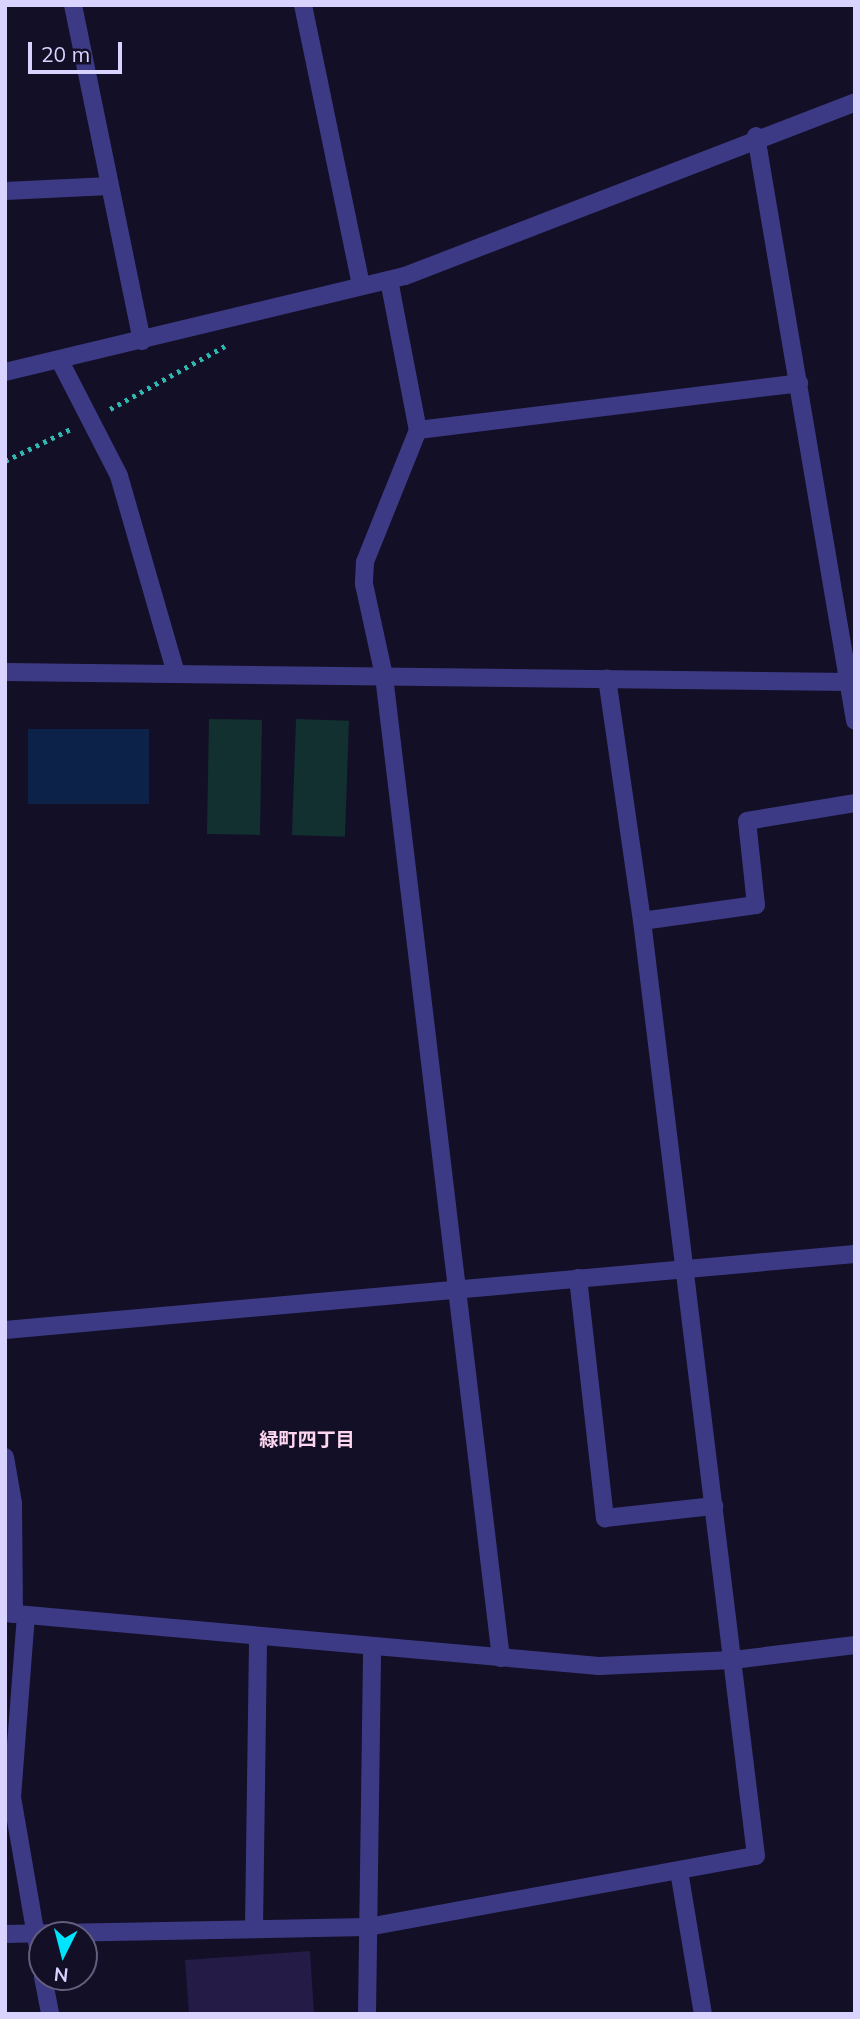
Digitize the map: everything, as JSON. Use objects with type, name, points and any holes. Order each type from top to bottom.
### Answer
[{"type":"street","points":[[72,5],[142,341]]},
{"type":"street","points":[[303,5],[361,285]]},
{"type":"street","points":[[5,372],[389,280],[756,136],[855,102]]},
{"type":"street","points":[[756,136],[855,721]]},
{"type":"street","points":[[5,191],[110,186]]},
{"type":"street","points":[[389,280],[418,430],[365,562],[364,584],[384,676],[501,1658]]},
{"type":"street","points":[[60,360],[119,476],[176,674]]},
{"type":"street","points":[[418,430],[799,383]]},
{"type":"street","points":[[5,672],[849,682]]},
{"type":"street","points":[[98,1932],[368,1927],[756,1856],[714,1506],[681,1268],[642,921],[607,679]]},
{"type":"street","points":[[642,921],[756,905],[747,821],[855,803]]},
{"type":"street","points":[[5,1330],[855,1254]]},
{"type":"street","points":[[578,1278],[605,1518],[714,1506]]},
{"type":"street","points":[[5,1457],[13,1503],[15,1614],[9,1797],[33,1921]]},
{"type":"street","points":[[15,1614],[372,1649],[599,1666],[733,1660],[855,1645]]},
{"type":"street","points":[[254,1928],[258,1637]]},
{"type":"street","points":[[366,2014],[372,1649]]},
{"type":"street","points":[[679,1871],[703,2014]]},
{"type":"street","points":[[5,1934],[28,1933]]},
{"type":"street","points":[[46,1991],[50,2014]]},
{"type":"path","points":[[5,461],[92,419],[238,339]]},
{"type":"green space","points":[[209,719],[262,720],[260,835],[207,834]]},
{"type":"green space","points":[[296,719],[349,721],[345,837],[292,835]]},
{"type":"water","points":[[28,729],[149,729],[149,804],[28,804]]},
{"type":"building","points":[[310,1951],[314,2014],[189,2014],[185,1960]]},
{"type":"district","name":"緑町四丁目","points":[[307,1440]]}]
